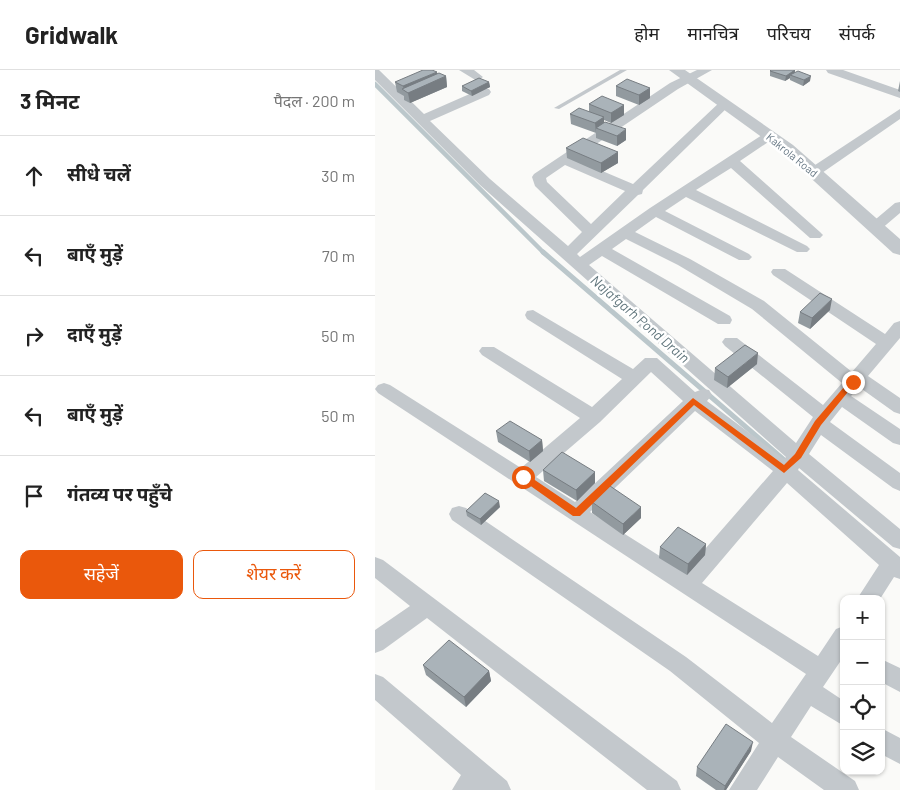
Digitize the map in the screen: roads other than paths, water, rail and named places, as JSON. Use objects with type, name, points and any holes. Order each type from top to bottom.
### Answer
[{"type":"street","points":[[465,70],[477,77]]},
{"type":"street","points":[[591,232],[537,180],[674,86],[683,74],[706,70]]},
{"type":"street","points":[[833,70],[900,94]]},
{"type":"street","points":[[379,73],[421,120],[485,182],[573,260],[706,393],[790,463],[900,542]]},
{"type":"street","name":"Kakrola Road","points":[[683,74],[770,136],[814,172],[900,249]]},
{"type":"street","points":[[421,120],[485,92]]},
{"type":"street","points":[[573,260],[591,232],[637,191],[725,104]]},
{"type":"street","points":[[814,172],[900,113]]},
{"type":"street","points":[[573,260],[602,249],[655,211],[770,136]]},
{"type":"street","points":[[564,160],[637,191]]},
{"type":"street","points":[[731,162],[742,168],[815,235]]},
{"type":"street","points":[[686,191],[802,249]]},
{"type":"street","points":[[875,227],[900,206]]},
{"type":"street","points":[[655,211],[744,257]]},
{"type":"street","points":[[624,232],[684,262],[758,305],[855,380],[900,407]]},
{"type":"street","points":[[602,249],[724,320]]},
{"type":"street","points":[[779,272],[887,343]]},
{"type":"street","points":[[533,315],[633,377]]},
{"type":"street","points":[[687,585],[790,463],[821,420],[900,327]]},
{"type":"street","points":[[731,342],[821,420],[900,483]]},
{"type":"street","points":[[488,351],[593,417]]},
{"type":"street","points":[[523,477],[593,417],[648,362],[652,362],[706,393],[790,463],[896,567],[872,595]]},
{"type":"street","points":[[384,389],[523,477],[687,585],[814,681],[840,710]]},
{"type":"street","points":[[577,513],[706,393]]},
{"type":"street","points":[[840,397],[900,438]]},
{"type":"street","points":[[459,514],[677,664],[775,740],[846,790]]},
{"type":"street","points":[[375,566],[667,790]]},
{"type":"street","points":[[375,643],[427,606]]},
{"type":"street","points":[[742,790],[840,644]]},
{"type":"street","points":[[885,672],[900,681]]},
{"type":"street","points":[[375,685],[472,782],[498,790]]},
{"type":"street","points":[[885,743],[900,752]]},
{"type":"lane","points":[[557,108],[624,70]]},
{"type":"waterway","name":"Najafgarh Pond Drain","points":[[375,84],[543,252]]},
{"type":"waterway","name":"Najafgarh Pond Drain","points":[[543,252],[783,459]]}]
